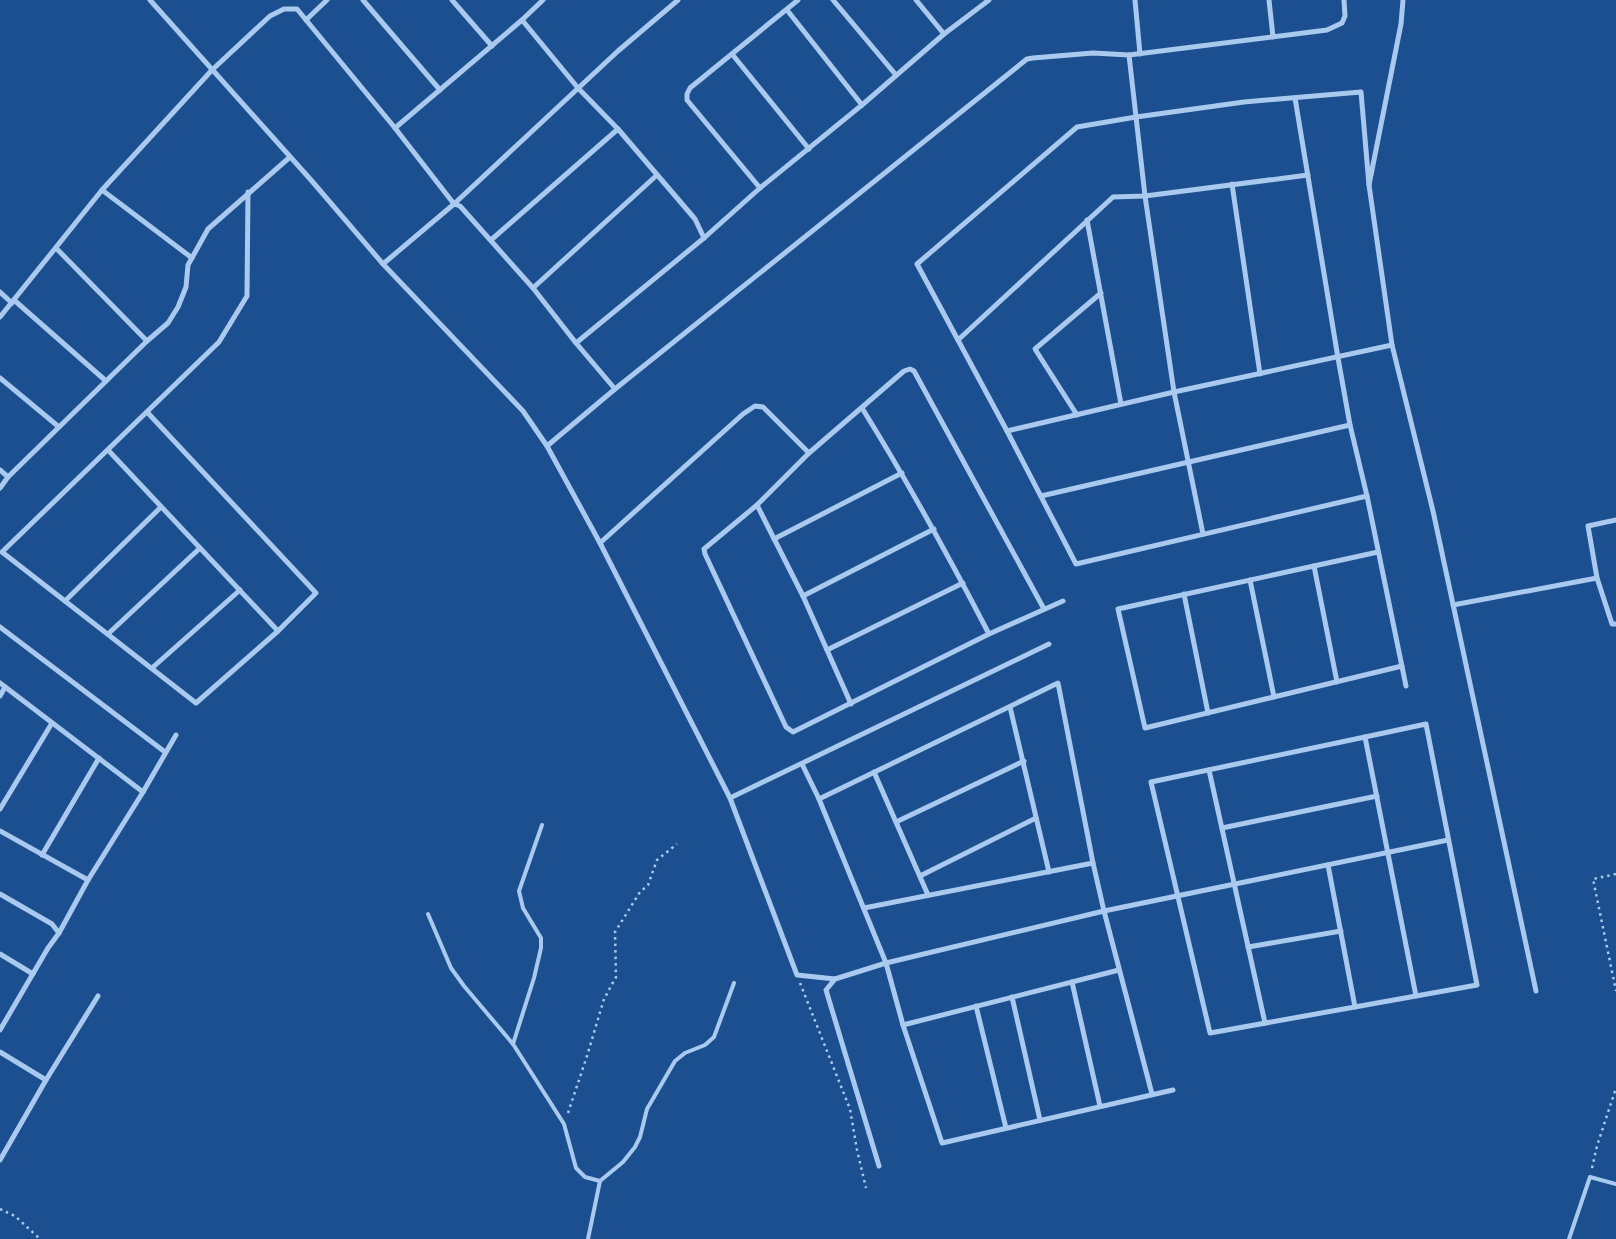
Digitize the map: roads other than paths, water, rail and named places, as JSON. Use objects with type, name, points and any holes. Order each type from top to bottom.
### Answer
[{"type":"street","points":[[150,0],[383,264],[523,411],[546,446],[600,543],[730,798],[797,975],[835,979],[886,963],[1104,911],[1448,840]]},
{"type":"street","points":[[306,20],[327,0]]},
{"type":"street","points":[[363,0],[440,90]]},
{"type":"street","points":[[452,0],[492,46]]},
{"type":"street","points":[[383,264],[454,204],[618,51],[678,0]]},
{"type":"street","points":[[760,188],[688,100],[687,94],[690,88],[798,0]]},
{"type":"street","points":[[833,0],[896,75]]},
{"type":"street","points":[[916,0],[944,34]]},
{"type":"street","points":[[978,0],[980,7]]},
{"type":"street","points":[[576,343],[704,238],[760,188],[862,105],[944,34],[989,0]]},
{"type":"street","points":[[1135,0],[1140,54]]},
{"type":"street","points":[[1269,0],[1273,37]]},
{"type":"street","points":[[546,446],[1027,60],[1093,53],[1140,54],[1327,30],[1337,27],[1342,23],[1345,16],[1344,0]]},
{"type":"street","points":[[1369,185],[1401,24],[1403,0]]},
{"type":"street","points":[[395,128],[522,20],[541,1]]},
{"type":"street","points":[[0,317],[102,190],[212,70],[270,16],[284,9],[297,9],[395,128],[454,204],[460,206],[533,288],[615,389]]},
{"type":"street","points":[[787,10],[862,105]]},
{"type":"street","points":[[522,20],[578,88],[618,129],[695,219],[704,238]]},
{"type":"street","points":[[732,54],[809,149]]},
{"type":"street","points":[[1129,55],[1145,196],[1174,392],[1203,534]]},
{"type":"street","points":[[1367,496],[1076,564],[917,264],[1077,127],[1244,102],[1361,92],[1369,185],[1392,345],[1433,511],[1536,991]]},
{"type":"street","points":[[1296,98],[1350,425],[1367,496],[1406,686]]},
{"type":"street","points":[[491,240],[618,129]]},
{"type":"street","points":[[0,488],[8,477],[168,323],[178,307],[186,287],[188,265],[208,229],[290,157]]},
{"type":"street","points":[[533,288],[657,174]]},
{"type":"street","points":[[958,340],[1112,197],[1145,196],[1308,175]]},
{"type":"street","points":[[1232,184],[1260,374]]},
{"type":"street","points":[[102,190],[192,258]]},
{"type":"street","points":[[147,412],[316,593],[278,631],[196,703],[2,552],[219,342],[247,296],[248,192]]},
{"type":"street","points":[[1087,220],[1121,404]]},
{"type":"street","points":[[56,248],[148,341]]},
{"type":"street","points":[[0,292],[106,381]]},
{"type":"street","points":[[1077,414],[1034,349],[1101,293]]},
{"type":"street","points":[[1007,431],[1174,392],[1392,345]]},
{"type":"street","points":[[1044,609],[914,371],[910,369],[904,371],[809,454],[757,505],[704,549],[786,727],[793,732],[989,634],[1063,601]]},
{"type":"street","points":[[0,378],[59,427]]},
{"type":"street","points":[[600,543],[743,414],[755,406],[763,407],[809,454]]},
{"type":"street","points":[[862,408],[934,529],[989,634]]},
{"type":"street","points":[[1041,496],[1350,425]]},
{"type":"street","points":[[108,450],[278,631]]},
{"type":"street","points":[[0,470],[8,477]]},
{"type":"street","points":[[774,539],[902,473]]},
{"type":"street","points":[[757,505],[803,596],[851,704]]},
{"type":"street","points":[[65,601],[161,507]]},
{"type":"street","points":[[1616,520],[1588,526],[1597,578],[1612,624],[1616,624]]},
{"type":"street","points":[[803,596],[934,529]]},
{"type":"street","points":[[108,634],[200,548]]},
{"type":"street","points":[[1378,552],[1118,609],[1145,728],[1402,666]]},
{"type":"street","points":[[1314,566],[1337,682]]},
{"type":"street","points":[[1453,605],[1597,578]]},
{"type":"street","points":[[1250,580],[1274,698]]},
{"type":"street","points":[[827,650],[963,583]]},
{"type":"street","points":[[152,668],[240,590]]},
{"type":"street","points":[[1184,594],[1208,713]]},
{"type":"street","points":[[0,627],[165,752]]},
{"type":"street","points":[[730,798],[1049,644]]},
{"type":"street","points":[[0,683],[143,792]]},
{"type":"street","points":[[819,799],[1058,683],[1093,863],[1152,1094]]},
{"type":"street","points":[[0,696],[5,687]]},
{"type":"street","points":[[1010,707],[1024,761],[1048,872]]},
{"type":"street","points":[[0,809],[52,723]]},
{"type":"street","points":[[1426,724],[1477,985],[1210,1033],[1151,782],[1209,770],[1426,724]]},
{"type":"street","points":[[0,1030],[2,1023],[59,933],[88,880],[176,735]]},
{"type":"street","points":[[1365,737],[1416,996]]},
{"type":"street","points":[[42,855],[99,758]]},
{"type":"street","points":[[896,822],[1024,761]]},
{"type":"street","points":[[802,764],[819,799],[886,963],[903,1025],[942,1143],[1173,1090]]},
{"type":"street","points":[[1209,770],[1265,1023]]},
{"type":"street","points":[[874,772],[928,895]]},
{"type":"street","points":[[1222,828],[1377,796]]},
{"type":"street","points":[[920,876],[1036,818]]},
{"type":"street","points":[[0,831],[88,880]]},
{"type":"street","points":[[864,908],[1093,863]]},
{"type":"street","points":[[1328,865],[1355,1007]]},
{"type":"street","points":[[0,894],[52,924],[59,933]]},
{"type":"street","points":[[1248,947],[1341,930]]},
{"type":"street","points":[[0,954],[33,974]]},
{"type":"street","points":[[903,1025],[1119,970]]},
{"type":"street","points":[[835,979],[826,990],[879,1166]]},
{"type":"street","points":[[1072,982],[1100,1106]]},
{"type":"street","points":[[0,1160],[46,1080],[98,996]]},
{"type":"street","points":[[1012,997],[1040,1120]]},
{"type":"street","points":[[976,1006],[1006,1128]]},
{"type":"street","points":[[0,1052],[46,1080]]},
{"type":"lane","points":[[513,1044],[534,978],[541,948],[541,938],[523,908],[520,891],[542,825]]},
{"type":"lane","points":[[428,914],[451,968],[513,1044],[564,1124],[576,1168],[585,1177],[600,1181]]},
{"type":"lane","points":[[588,1239],[600,1181],[623,1162],[635,1147],[640,1137],[647,1109],[676,1061],[685,1054],[705,1045],[714,1037],[734,983]]},
{"type":"lane","points":[[1569,1239],[1590,1177],[1616,1184]]}]
